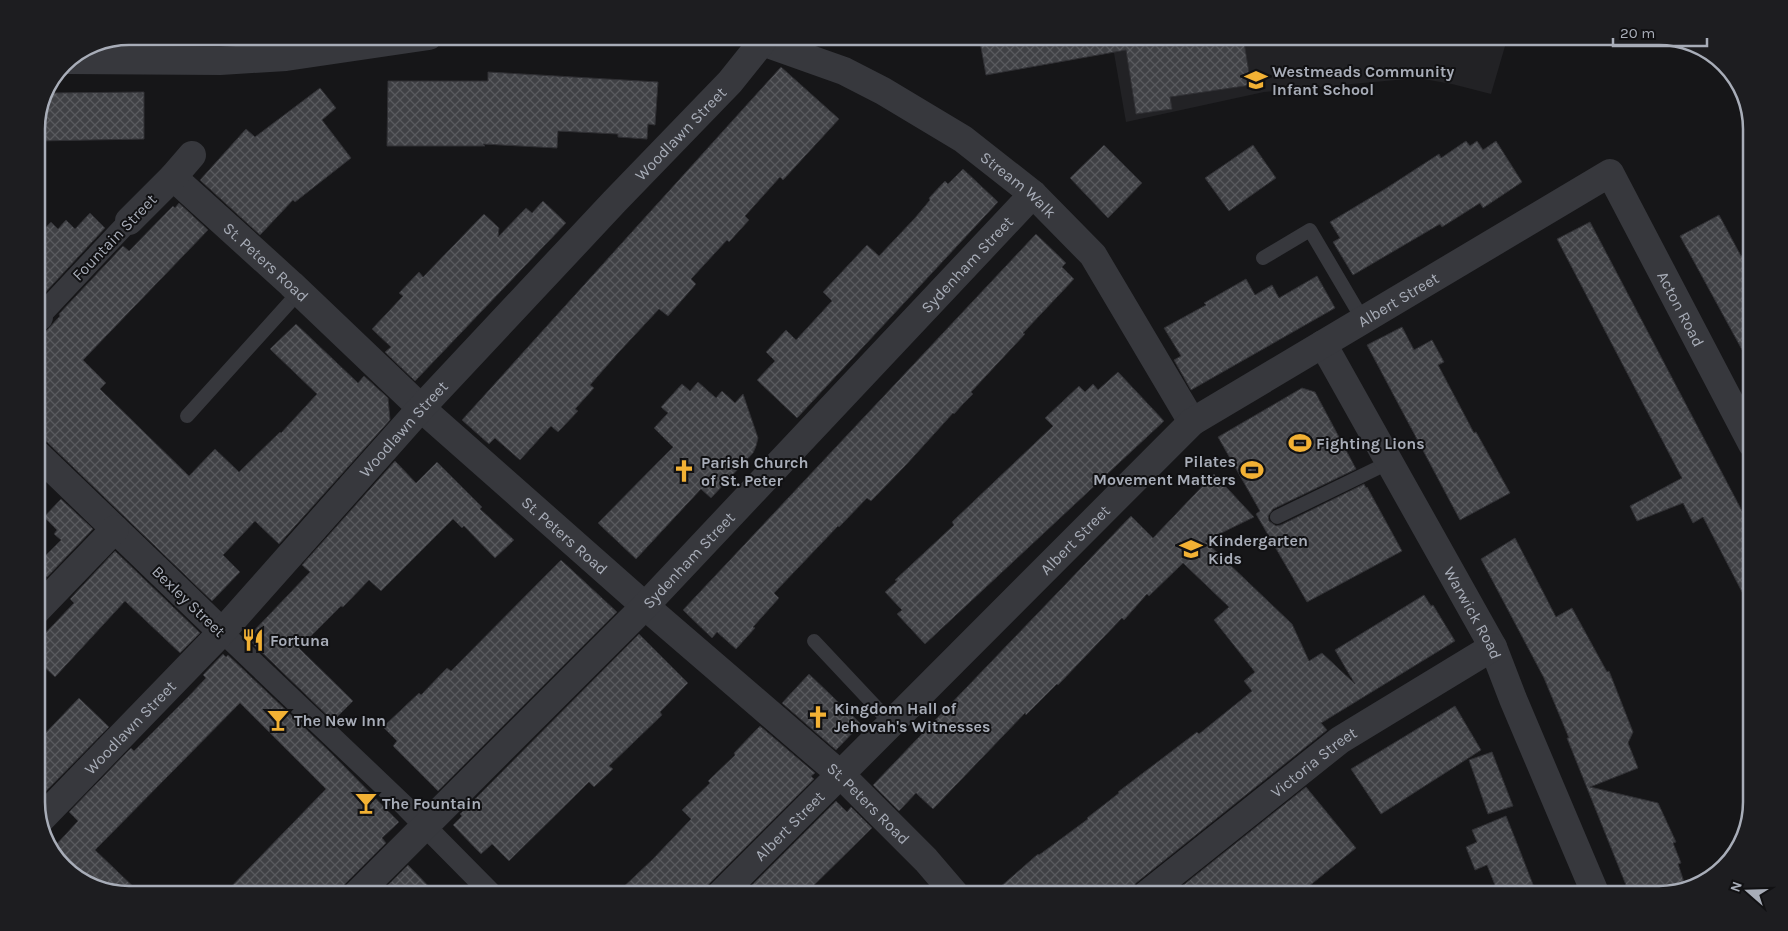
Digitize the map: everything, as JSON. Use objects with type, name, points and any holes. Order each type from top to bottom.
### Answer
[{"type":"street","points":[[81,60],[220,60],[286,46],[300,45]]},
{"type":"street","name":"Woodlawn Street","points":[[46,814],[222,632],[421,408],[614,202],[730,82],[758,45]]},
{"type":"street","name":"Stream Walk","points":[[777,45],[844,71],[883,91],[963,139],[1032,194],[1093,255],[1192,422]]},
{"type":"street","name":"Fountain Street","points":[[45,311],[192,155]]},
{"type":"street","name":"Albert Street","points":[[729,886],[1192,422],[1610,172]]},
{"type":"street","name":"Acton Road","points":[[1610,172],[1743,427]]},
{"type":"street","name":"St. Peters Road","points":[[173,177],[299,292],[421,408],[645,606],[840,774],[926,860],[948,886]]},
{"type":"street","name":"Sydenham Street","points":[[365,886],[645,606],[1032,194]]},
{"type":"street","name":"Warwick Road","points":[[1323,344],[1494,647],[1513,699],[1592,886]]},
{"type":"street","name":"Bexley Street","points":[[45,462],[425,826],[484,886]]},
{"type":"street","points":[[45,602],[115,529]]},
{"type":"street","name":"Victoria Street","points":[[1157,886],[1340,740],[1494,647]]},
{"type":"lane","points":[[1263,258],[1310,230],[1363,320]]},
{"type":"lane","points":[[187,416],[299,292]]},
{"type":"lane","points":[[1277,517],[1390,462]]},
{"type":"lane","points":[[814,641],[890,723]]},
{"type":"shaded area","name":"Westmeads Community Infant School","points":[[1113,45],[1505,45],[1491,94],[1418,78],[1264,92],[1126,122]]},
{"type":"building","points":[[981,45],[1244,45],[1251,85],[1170,97],[1172,109],[1136,114],[1126,50],[986,75]]},
{"type":"building","points":[[781,67],[839,119],[783,180],[780,177],[745,216],[749,220],[729,242],[727,240],[691,279],[696,284],[668,316],[659,309],[618,353],[590,385],[594,388],[575,409],[578,411],[558,432],[551,426],[520,460],[495,438],[489,444],[462,420]]},
{"type":"building","points":[[488,72],[658,82],[655,125],[648,124],[647,139],[618,137],[618,134],[558,131],[557,148],[483,144],[485,146],[387,146],[388,81],[488,81]]},
{"type":"building","points":[[320,88],[336,108],[322,120],[351,158],[295,202],[293,200],[260,235],[200,180],[246,129],[255,137]]},
{"type":"building","points":[[144,92],[144,139],[45,141],[45,124],[53,93]]},
{"type":"building","points":[[1466,141],[1470,146],[1477,141],[1483,150],[1496,141],[1522,182],[1483,208],[1480,203],[1442,227],[1440,224],[1353,275],[1333,242],[1340,238],[1330,222],[1439,154],[1441,158]]},
{"type":"building","points":[[1104,145],[1142,183],[1108,218],[1070,178]]},
{"type":"building","points":[[1253,145],[1276,178],[1229,211],[1205,178]]},
{"type":"building","points":[[963,169],[998,202],[797,418],[757,380],[775,361],[766,352],[786,330],[796,340],[832,301],[823,292],[867,245],[879,256],[915,218],[930,200],[929,198],[945,181],[948,184]]},
{"type":"building","points":[[543,201],[566,223],[415,381],[385,352],[391,347],[372,329],[403,296],[399,293],[419,272],[423,277],[484,214],[499,228],[498,237],[526,208],[532,213]]},
{"type":"building","points":[[179,203],[208,230],[83,360],[106,383],[100,389],[189,476],[215,449],[239,472],[281,433],[317,394],[270,349],[296,324],[358,383],[364,376],[388,398],[390,420],[279,544],[255,521],[223,555],[240,572],[212,601],[45,441],[45,332],[60,316],[59,314],[123,246],[129,251],[173,206],[175,208]]},
{"type":"building","points":[[90,213],[105,228],[45,293],[45,228],[51,222],[58,229],[66,220],[75,229]]},
{"type":"building","points":[[1719,215],[1741,256],[1743,255],[1743,352],[1680,236]]},
{"type":"building","points":[[1590,222],[1743,513],[1743,594],[1703,517],[1693,523],[1683,503],[1637,521],[1630,506],[1682,478],[1557,239]]},
{"type":"building","points":[[1036,234],[1066,263],[1062,267],[1074,279],[971,392],[973,394],[905,466],[871,501],[867,498],[838,526],[774,593],[779,598],[736,649],[717,632],[712,638],[683,610]]},
{"type":"building","points":[[1317,276],[1335,308],[1191,390],[1174,360],[1181,356],[1164,328],[1206,305],[1204,303],[1246,279],[1255,295],[1272,285],[1279,298]]},
{"type":"building","points":[[1402,327],[1414,350],[1432,340],[1444,362],[1438,365],[1474,433],[1476,432],[1510,493],[1460,520],[1367,345]]},
{"type":"building","points":[[1118,372],[1164,421],[925,644],[897,614],[902,610],[885,592],[897,581],[895,580],[954,525],[952,522],[1053,426],[1045,418],[1079,386],[1085,392],[1093,384],[1098,390]]},
{"type":"building","name":"Parish Church of St. Peter","points":[[698,382],[716,398],[722,391],[735,403],[743,394],[758,438],[756,446],[753,453],[711,498],[701,489],[636,559],[598,523],[673,447],[654,428],[668,413],[661,407],[682,384],[690,391]]},
{"type":"building","points":[[1302,388],[1315,392],[1356,469],[1273,509],[1268,516],[1269,521],[1276,526],[1281,525],[1364,484],[1402,551],[1307,602],[1256,514],[1260,511],[1218,437]]},
{"type":"building","points":[[395,461],[416,483],[437,462],[482,507],[480,509],[514,540],[495,558],[464,526],[462,528],[453,519],[381,591],[369,580],[299,648],[353,701],[333,721],[247,638],[310,572],[302,565]]},
{"type":"building","points":[[1214,474],[1254,517],[1205,541],[1292,624],[1309,661],[1322,653],[1355,684],[1335,650],[1424,595],[1431,606],[1433,605],[1455,641],[1321,723],[1327,730],[1134,886],[1001,886],[1038,854],[1088,819],[1118,792],[1197,732],[1199,734],[1252,691],[1244,681],[1255,672],[1214,620],[1229,607],[1183,563],[1149,596],[1147,594],[1124,620],[1122,618],[1058,685],[1026,715],[1025,713],[933,809],[916,793],[899,811],[873,785],[1131,516],[1153,538]]},
{"type":"building","points":[[61,499],[93,529],[47,577],[45,575],[45,556],[61,540],[54,534],[57,530],[45,516]]},
{"type":"building","points":[[1515,538],[1556,617],[1572,608],[1607,672],[1609,671],[1633,732],[1628,743],[1638,768],[1590,787],[1658,803],[1676,842],[1673,843],[1681,863],[1678,864],[1684,882],[1659,886],[1626,886],[1544,678],[1481,559]]},
{"type":"building","points":[[115,551],[200,633],[180,653],[125,601],[55,677],[45,668],[45,634],[74,603],[70,599]]},
{"type":"building","points":[[561,560],[617,612],[438,791],[393,746],[397,741],[383,727],[419,693],[421,695],[447,668],[451,671]]},
{"type":"building","points":[[639,634],[688,683],[660,712],[662,715],[609,766],[613,769],[594,787],[589,782],[509,861],[492,844],[481,854],[453,825],[462,816],[460,814]]},
{"type":"building","points":[[223,654],[226,657],[228,655],[330,752],[399,822],[382,838],[386,843],[344,886],[232,886],[326,789],[240,703],[95,850],[133,886],[102,882],[82,872],[59,849],[57,844],[78,821],[69,812],[131,748],[134,751],[189,696],[206,678],[203,675]]},
{"type":"building","name":"Kingdom Hall of Jehovah's Witnesses","points":[[809,674],[861,724],[836,750],[782,703]]},
{"type":"building","points":[[79,698],[109,727],[46,791],[45,734]]},
{"type":"building","points":[[1455,706],[1481,750],[1381,814],[1351,769]]},
{"type":"building","points":[[760,726],[815,773],[811,776],[814,779],[708,886],[624,886],[691,819],[682,810],[710,783],[708,781],[735,755],[734,753]]},
{"type":"building","points":[[1492,752],[1513,806],[1488,814],[1469,760]]},
{"type":"building","points":[[1306,787],[1356,848],[1309,886],[1182,886]]},
{"type":"building","points":[[836,801],[847,812],[851,807],[872,828],[813,886],[751,886]]},
{"type":"building","points":[[1506,816],[1533,886],[1495,886],[1487,865],[1475,870],[1466,847],[1477,842],[1472,830]]},
{"type":"building","points":[[408,865],[428,886],[387,886]]},
{"type":"place","name":"Westmeads Community Infant School","points":[[1256,80]]},
{"type":"place","name":"Fighting Lions","points":[[1300,443]]},
{"type":"place","name":"Pilates Movement Matters","points":[[1252,470]]},
{"type":"place","name":"Parish Church of St. Peter","points":[[684,471]]},
{"type":"place","name":"Kindergarten Kids","points":[[1191,549]]},
{"type":"place","name":"Fortuna","points":[[253,640]]},
{"type":"place","name":"Kingdom Hall of Jehovah's Witnesses","points":[[818,717]]},
{"type":"place","name":"The New Inn","points":[[278,720]]},
{"type":"place","name":"The Fountain","points":[[366,803]]}]
